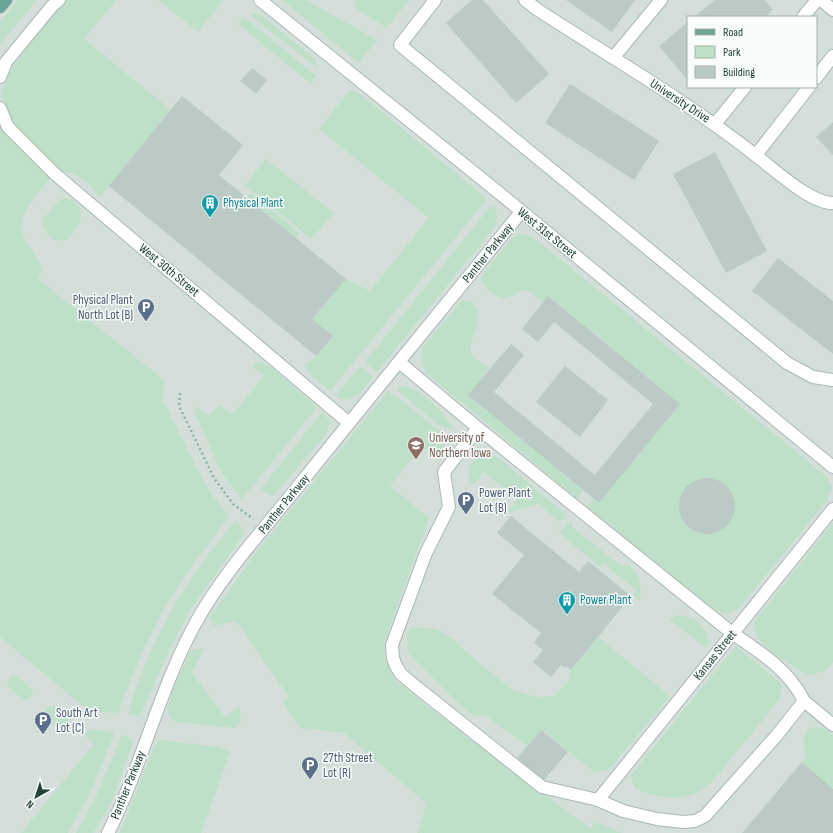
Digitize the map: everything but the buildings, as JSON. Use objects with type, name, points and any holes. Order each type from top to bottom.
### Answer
[{"type":"main road","points":[[0,7],[6,0]]},
{"type":"street","points":[[0,77],[6,62],[59,0]]},
{"type":"street","name":"West 31st Street","points":[[260,0],[342,65],[833,467]]},
{"type":"street","points":[[435,0],[400,45],[787,363],[813,377],[833,380]]},
{"type":"street","name":"University Drive","points":[[525,0],[538,10],[715,124],[802,190],[826,203],[833,203]]},
{"type":"street","points":[[612,58],[661,0]]},
{"type":"street","points":[[804,16],[817,0]]},
{"type":"street","points":[[821,0],[833,10]]},
{"type":"street","points":[[817,77],[833,56]]},
{"type":"street","points":[[715,124],[744,88]]},
{"type":"street","points":[[756,155],[808,88]]},
{"type":"street","name":"West 30th Street","points":[[0,108],[8,127],[55,174],[349,422]]},
{"type":"street","name":"Panther Parkway","points":[[108,833],[122,807],[174,669],[196,623],[224,579],[349,422],[521,212]]},
{"type":"street","points":[[399,362],[478,428],[732,633],[753,647],[787,675],[798,687],[804,701],[833,725]]},
{"type":"street","points":[[478,428],[444,472],[449,507],[426,553],[396,630],[392,645],[393,658],[398,670],[408,680],[542,787],[598,800],[623,811],[657,819],[683,822],[695,821],[705,816],[804,701]]},
{"type":"street","name":"Kansas Street","points":[[598,800],[833,509]]},
{"type":"path","points":[[180,393],[179,406],[214,478],[233,504],[264,528]]},
{"type":"shaded area","name":"University of Northern Iowa","points":[[0,0],[833,0],[833,833],[0,833]]},
{"type":"green space","points":[[18,0],[37,0],[0,44],[0,22]]},
{"type":"green space","points":[[64,0],[116,0],[84,39],[171,110],[100,197],[84,180],[74,174],[63,172],[13,122],[1,93],[13,66]]},
{"type":"green space","points":[[158,0],[218,0],[222,2],[198,32]]},
{"type":"green space","points":[[282,0],[306,0],[377,40],[359,63]]},
{"type":"green space","points":[[355,0],[409,0],[387,28],[355,8]]},
{"type":"green space","points":[[252,14],[260,14],[315,59],[317,68],[252,17]]},
{"type":"green space","points":[[244,17],[316,76],[311,84],[238,24]]},
{"type":"green space","points":[[350,90],[354,91],[370,102],[487,199],[330,391],[311,375],[304,365],[316,356],[332,335],[312,319],[346,279],[370,291],[429,218],[319,129]]},
{"type":"green space","points":[[0,120],[13,140],[50,178],[28,207],[22,223],[22,231],[25,240],[41,267],[42,272],[38,279],[164,380],[163,401],[201,477],[213,496],[229,516],[185,575],[156,624],[142,653],[118,713],[100,712],[84,707],[0,637]]},
{"type":"green space","points":[[266,159],[334,213],[311,239],[245,185]]},
{"type":"green space","points":[[251,193],[299,233],[296,238],[247,198]]},
{"type":"green space","points":[[60,199],[72,199],[80,210],[81,215],[76,229],[68,239],[63,241],[54,240],[50,237],[45,230],[42,220]]},
{"type":"green space","points":[[494,206],[497,217],[494,228],[377,372],[365,362],[490,207]]},
{"type":"green space","points":[[519,234],[526,235],[538,241],[827,477],[832,488],[827,501],[738,609],[726,614],[715,610],[587,507],[594,498],[599,503],[680,404],[549,296],[543,303],[531,292],[522,290],[510,297],[501,299],[486,289],[480,278],[510,240]]},
{"type":"green space","points":[[462,300],[473,302],[477,309],[477,324],[470,350],[472,355],[478,361],[490,368],[468,395],[584,490],[577,499],[425,372],[422,361],[422,348]]},
{"type":"green space","points":[[258,361],[272,368],[316,406],[314,411],[242,499],[222,474],[194,411],[197,407],[208,416],[220,405],[232,415],[264,376],[252,366]]},
{"type":"green space","points":[[361,366],[373,377],[360,393],[349,400],[337,397],[340,389]]},
{"type":"green space","points":[[401,386],[408,387],[416,391],[432,402],[454,430],[438,425],[396,389]]},
{"type":"green space","points":[[388,391],[450,438],[442,449],[437,451],[421,448],[390,486],[429,518],[384,643],[386,661],[395,680],[464,735],[590,828],[597,822],[622,833],[417,833],[427,804],[344,733],[301,728],[292,717],[283,701],[289,697],[236,621],[214,626],[209,618],[258,550]]},
{"type":"green space","points":[[323,413],[330,422],[326,434],[273,496],[260,490],[318,417]]},
{"type":"green space","points":[[481,455],[490,455],[499,458],[565,514],[565,518],[560,522],[538,504],[509,512],[517,499],[484,472],[475,483],[471,483],[468,476],[470,465]]},
{"type":"green space","points":[[572,519],[572,527],[621,566],[629,565],[633,569],[639,581],[640,601],[633,595],[637,591],[603,563],[600,567],[559,533]]},
{"type":"green space","points":[[236,520],[245,533],[192,607],[174,640],[141,714],[137,716],[128,714],[146,661],[171,611],[201,564]]},
{"type":"green space","points":[[833,523],[833,662],[826,670],[809,675],[783,660],[764,646],[754,630],[755,621]]},
{"type":"green space","points":[[677,615],[695,620],[703,627],[708,637],[709,644],[706,648],[669,619]]},
{"type":"green space","points":[[411,627],[436,629],[453,639],[479,663],[513,690],[535,697],[553,696],[568,682],[571,670],[598,637],[670,696],[614,764],[607,770],[596,773],[541,730],[527,746],[485,715],[475,716],[464,709],[408,653],[407,634]]},
{"type":"green space","points":[[736,646],[782,684],[779,700],[718,776],[705,788],[684,797],[676,798],[659,796],[635,788],[630,776]]},
{"type":"green space","points":[[204,648],[192,673],[225,717],[239,707],[241,721],[235,728],[176,722],[169,715],[168,709],[171,694],[191,650]]},
{"type":"green space","points":[[12,675],[17,676],[32,689],[33,694],[28,699],[23,699],[8,687],[7,681]]},
{"type":"green space","points":[[49,706],[54,706],[69,719],[69,725],[65,730],[60,730],[45,718],[44,712]]},
{"type":"green space","points":[[811,727],[824,728],[833,735],[833,789],[802,762],[806,755],[803,743],[804,737]]},
{"type":"green space","points":[[91,729],[112,732],[114,734],[91,791],[68,833],[21,833],[94,744],[86,737],[86,733]]},
{"type":"green space","points":[[122,735],[128,736],[133,742],[111,804],[93,833],[76,833],[95,799]]},
{"type":"green space","points":[[160,740],[218,747],[230,752],[201,833],[120,833],[154,747]]},
{"type":"place","name":"Physical Plant","points":[[210,218]]},
{"type":"place","name":"Physical Plant North Lot (B)","points":[[146,322]]},
{"type":"place","name":"University of Northern Iowa","points":[[416,460]]},
{"type":"place","name":"Power Plant Lot (B)","points":[[466,515]]},
{"type":"place","name":"Power Plant","points":[[567,615]]},
{"type":"place","name":"South Art Lot (C)","points":[[43,735]]},
{"type":"place","name":"27th Street Lot (R)","points":[[310,780]]}]
